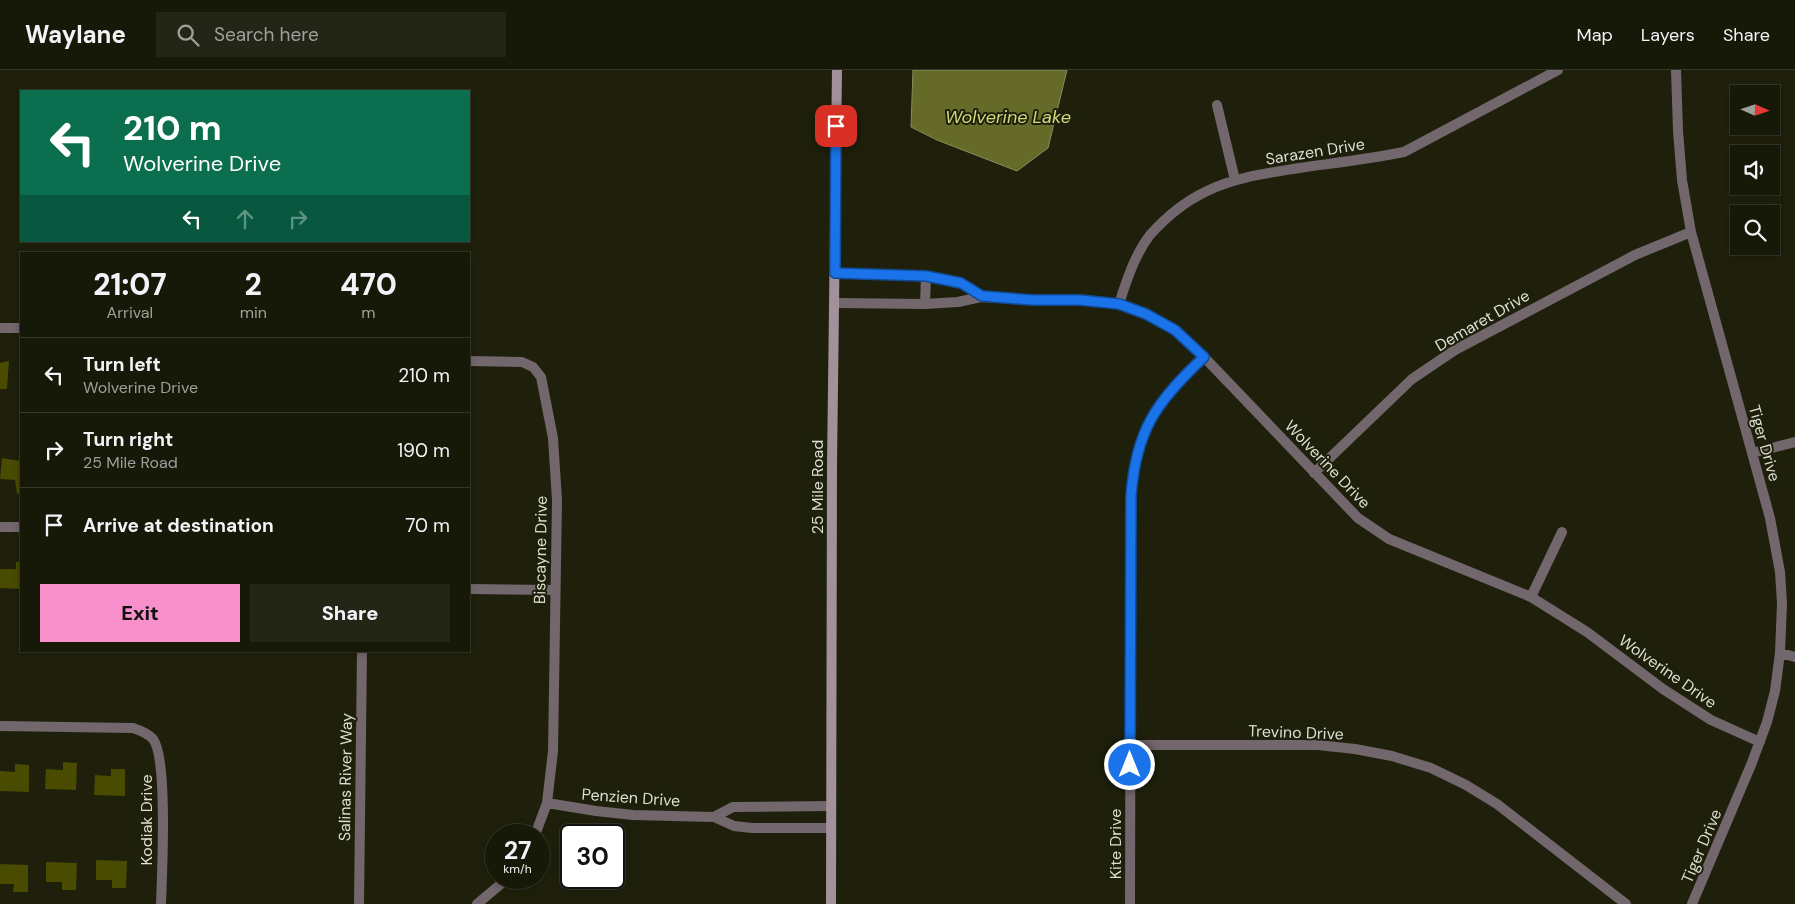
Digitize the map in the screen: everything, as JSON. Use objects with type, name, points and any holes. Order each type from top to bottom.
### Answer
[{"type":"street","name":"25 Mile Road","points":[[831,904],[832,465],[837,70]]},
{"type":"street","name":"Sarazen Drive","points":[[1119,304],[1131,269],[1149,236],[1188,202],[1207,191],[1235,180],[1404,152],[1558,70]]},
{"type":"street","name":"Tiger Drive","points":[[1676,70],[1682,180],[1691,232],[1770,518],[1779,562],[1782,603],[1780,653],[1775,691],[1760,742],[1692,904]]},
{"type":"street","points":[[1217,105],[1235,180]]},
{"type":"street","name":"Demaret Drive","points":[[1314,473],[1412,379],[1455,350],[1635,255],[1691,232]]},
{"type":"street","name":"Wolverine Drive","points":[[835,273],[926,276],[961,283],[982,296]]},
{"type":"street","points":[[925,304],[926,276]]},
{"type":"street","name":"Wolverine Drive","points":[[835,303],[925,304],[958,302],[982,296],[1032,300],[1080,300],[1119,304],[1146,314],[1175,330],[1204,357],[1358,518],[1389,539],[1531,598],[1587,632],[1663,690],[1711,720],[1760,742]]},
{"type":"street","points":[[0,328],[20,328]]},
{"type":"street","name":"Kite Drive","points":[[1130,904],[1131,496],[1133,471],[1144,434],[1157,407],[1177,382],[1204,357]]},
{"type":"street","name":"Biscayne Drive","points":[[470,361],[522,362],[533,367],[541,377],[553,438],[557,500],[553,751],[547,803],[539,824]]},
{"type":"street","points":[[1752,453],[1795,442]]},
{"type":"street","points":[[0,527],[20,527]]},
{"type":"street","points":[[1531,598],[1562,532]]},
{"type":"street","points":[[470,589],[555,590]]},
{"type":"street","name":"Salinas River Way","points":[[359,904],[362,652]]},
{"type":"street","points":[[1780,653],[1795,657]]},
{"type":"street","name":"Kodiak Drive","points":[[0,726],[133,728],[153,738],[159,750],[162,773],[161,904]]},
{"type":"street","name":"Trevino Drive","points":[[1130,745],[1318,745],[1383,754],[1431,768],[1466,785],[1497,804],[1626,904]]},
{"type":"street","name":"Penzien Drive","points":[[547,803],[634,815],[714,817],[734,826],[752,828],[831,828]]},
{"type":"street","name":"Penzien Drive","points":[[714,817],[734,807],[831,806]]},
{"type":"street","points":[[477,904],[495,889]]},
{"type":"water","name":"Wolverine Lake","points":[[913,70],[1067,70],[1048,148],[1017,171],[937,140],[911,127]]},
{"type":"building","points":[[9,361],[7,389],[0,389],[0,363]]},
{"type":"building","points":[[2,458],[20,461],[20,493],[17,494],[15,480],[0,479]]},
{"type":"building","points":[[16,562],[20,562],[20,589],[0,588],[0,569],[16,569]]},
{"type":"building","points":[[63,762],[77,763],[76,790],[45,789],[46,769],[63,770]]},
{"type":"building","points":[[15,764],[29,765],[29,792],[0,791],[0,771],[15,772]]},
{"type":"building","points":[[111,769],[125,769],[125,796],[94,795],[95,775],[111,776]]},
{"type":"building","points":[[96,860],[127,861],[126,888],[112,888],[112,880],[96,880]]},
{"type":"building","points":[[46,862],[77,863],[76,890],[62,890],[62,882],[46,882]]},
{"type":"building","points":[[0,864],[28,865],[28,892],[13,892],[14,884],[0,884]]},
{"type":"route","points":[[836,126],[835,273],[926,276],[961,283],[982,296],[1032,300],[1080,300],[1119,304],[1146,314],[1175,330],[1204,357],[1177,382],[1157,407],[1146,427],[1138,448],[1133,471],[1131,496],[1130,765]]}]
